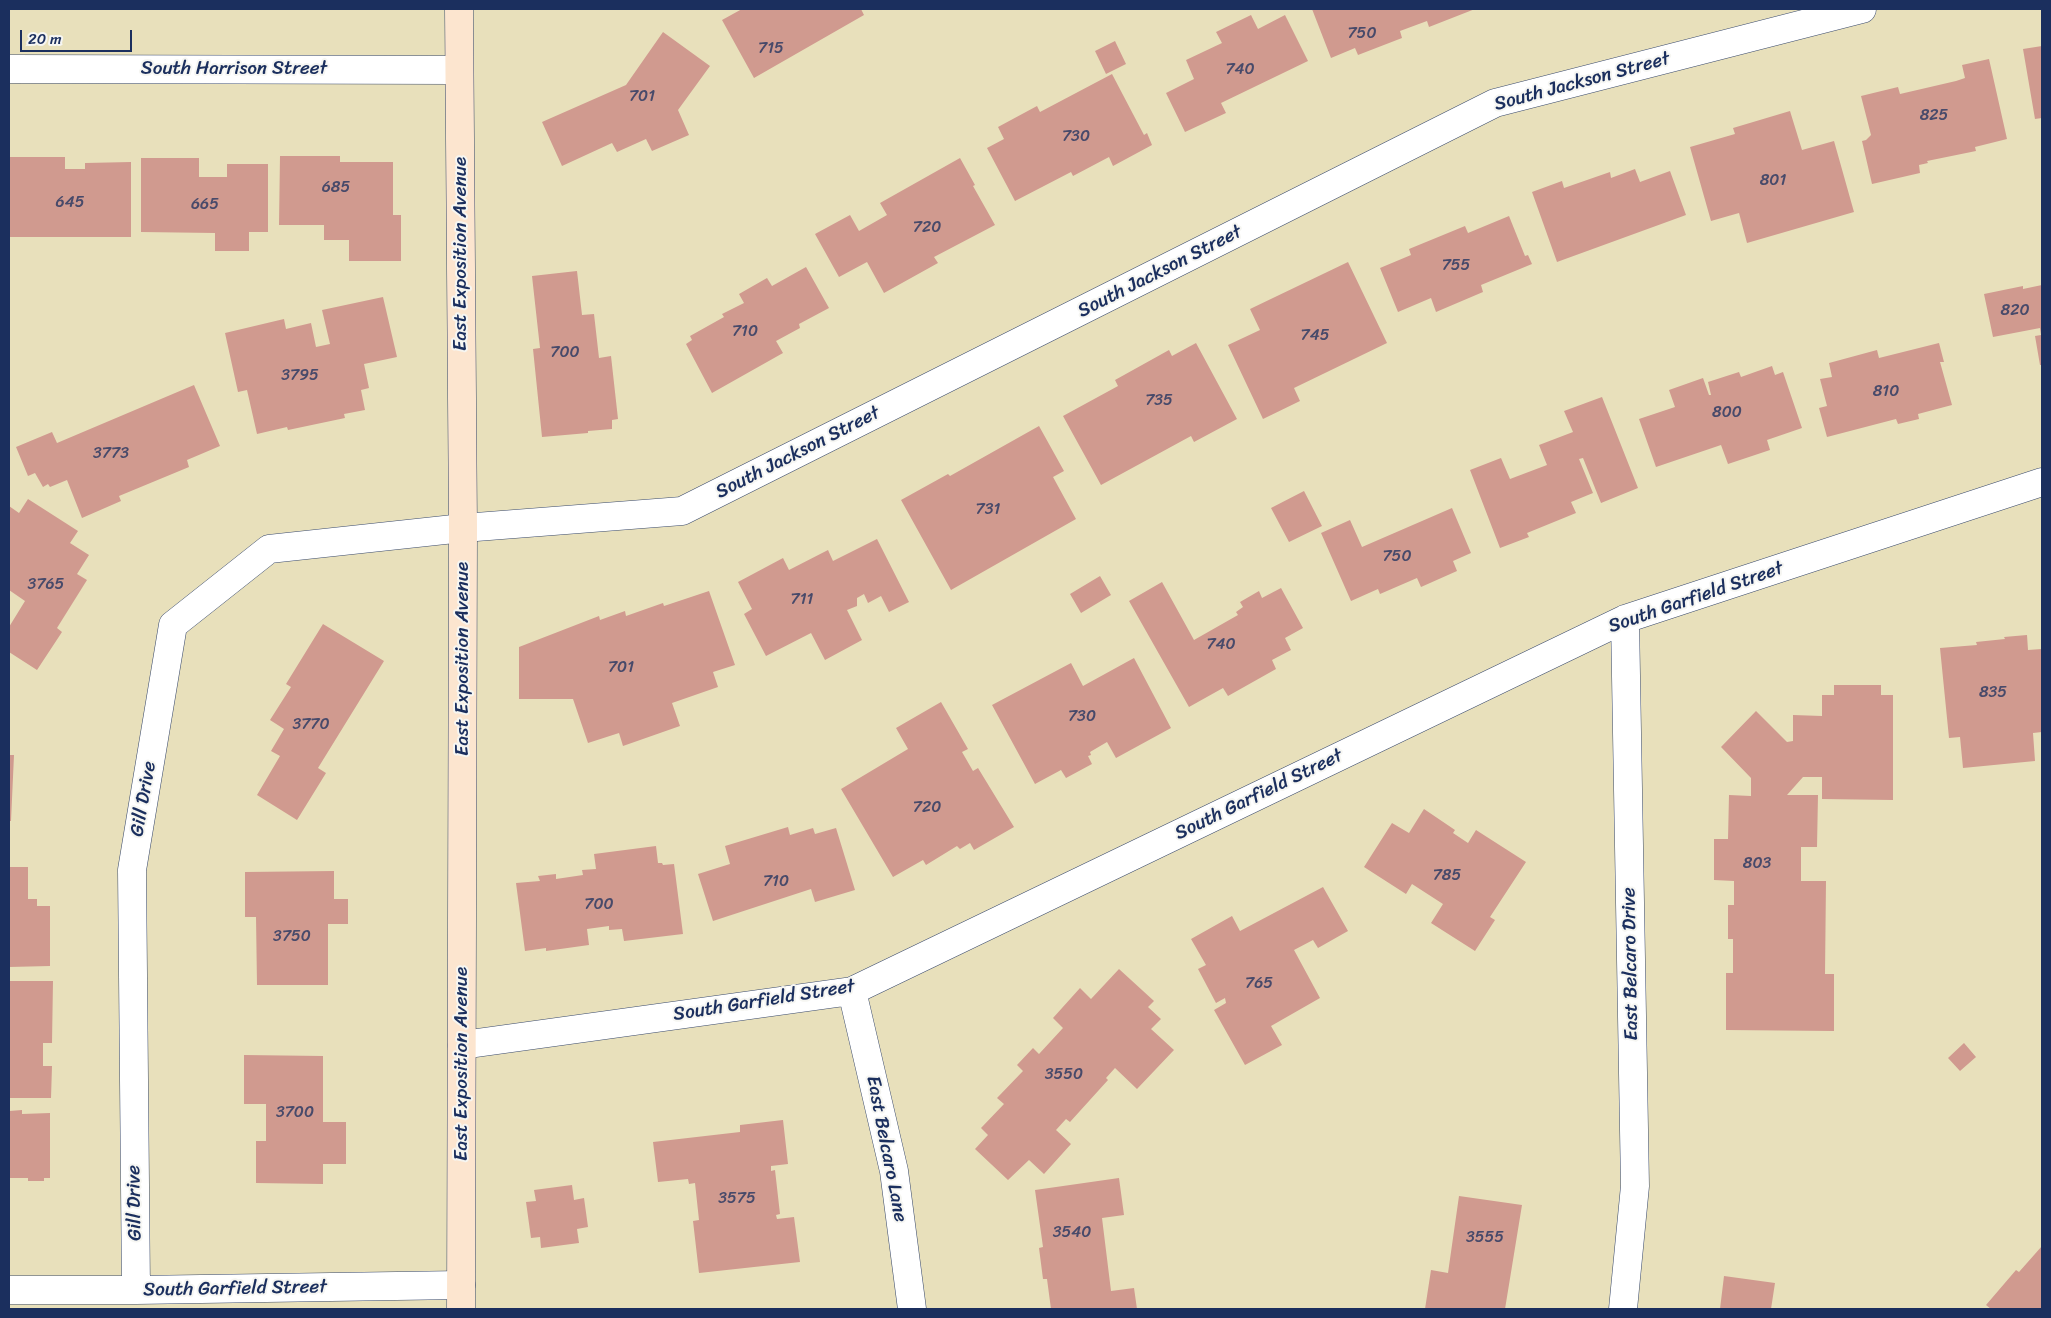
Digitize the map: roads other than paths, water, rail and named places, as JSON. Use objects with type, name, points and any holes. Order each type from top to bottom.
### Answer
[{"type":"street","name":"East Exposition Avenue","points":[[459,9],[463,528],[461,1297]]},
{"type":"street","name":"South Jackson Street","points":[[463,528],[682,511],[1495,104],[1862,9]]},
{"type":"street","name":"South Harrison Street","points":[[9,69],[459,70]]},
{"type":"street","name":"South Garfield Street","points":[[462,1046],[852,991],[1625,619],[2042,482]]},
{"type":"street","name":"Gill Drive","points":[[136,1290],[132,870],[173,625],[269,549],[463,528]]},
{"type":"street","name":"East Belcaro Drive","points":[[1624,1309],[1635,1186],[1625,619]]},
{"type":"street","name":"East Belcaro Lane","points":[[852,991],[894,1171],[912,1309]]},
{"type":"street","name":"South Garfield Street","points":[[9,1290],[136,1290],[461,1297]]}]
